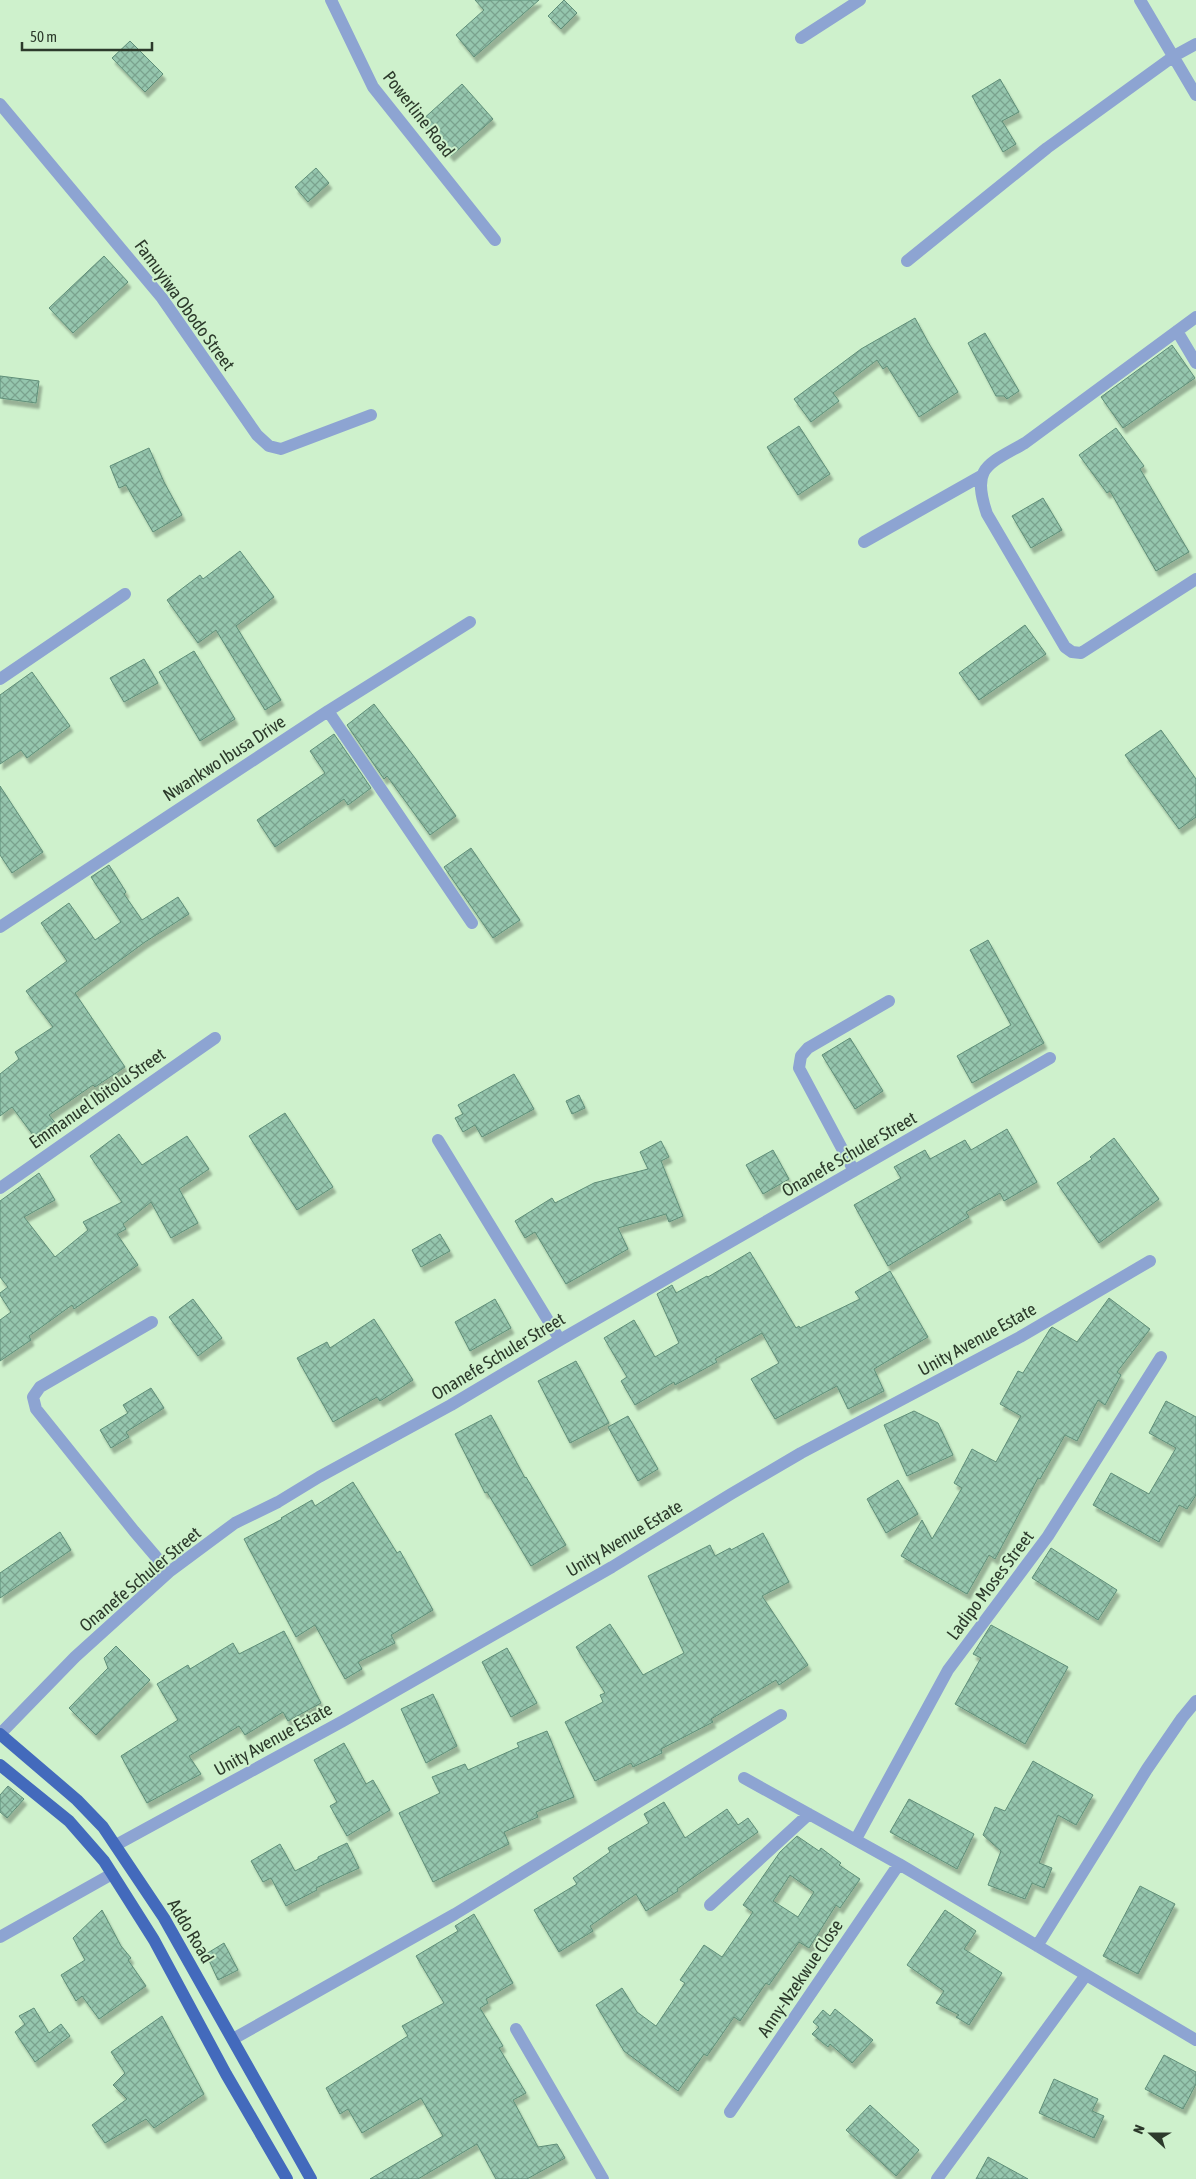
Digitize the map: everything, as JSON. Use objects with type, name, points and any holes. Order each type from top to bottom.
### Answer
[{"type":"main road","name":"Addo Road","points":[[0,1734],[77,1800],[103,1827],[116,1845],[164,1918],[311,2179]]},
{"type":"main road","name":"Addo Road","points":[[0,1765],[69,1821],[112,1874],[154,1940],[284,2178]]},
{"type":"main road","points":[[226,2074],[246,2062]]},
{"type":"street","name":"Powerline Road","points":[[331,0],[372,88],[495,240]]},
{"type":"street","points":[[801,38],[860,0]]},
{"type":"street","points":[[1140,0],[1196,95]]},
{"type":"street","points":[[906,261],[1047,148],[1174,56],[1196,44]]},
{"type":"street","name":"Famuyiwa Obodo Street","points":[[0,104],[162,298],[257,435],[269,446],[281,449],[371,415]]},
{"type":"street","points":[[864,542],[981,476],[994,460],[1025,443],[1196,317]]},
{"type":"street","points":[[1177,331],[1196,363]]},
{"type":"street","points":[[981,476],[980,493],[987,514],[1065,647],[1072,652],[1081,653],[1196,579]]},
{"type":"street","points":[[0,679],[125,594]]},
{"type":"street","name":"Nwankwo Ibusa Drive","points":[[0,927],[328,711],[470,622]]},
{"type":"street","points":[[328,711],[472,923]]},
{"type":"street","points":[[854,1171],[799,1068],[801,1056],[808,1048],[889,1001]]},
{"type":"street","name":"Emmanuel Ibitolu Street","points":[[0,1188],[215,1038]]},
{"type":"street","name":"Onanefe Schuler Street","points":[[0,1734],[74,1657],[169,1572],[235,1523],[278,1502],[319,1477],[451,1405],[560,1340],[1050,1058]]},
{"type":"street","points":[[438,1140],[560,1340]]},
{"type":"street","name":"Unity Avenue Estate","points":[[116,1845],[343,1721],[612,1567],[801,1453],[1020,1336],[1150,1261]]},
{"type":"street","points":[[152,1322],[40,1387],[33,1397],[36,1409],[169,1572]]},
{"type":"street","name":"Ladipo Moses Street","points":[[856,1839],[948,1670],[1048,1536],[1161,1357]]},
{"type":"street","points":[[1037,1946],[1147,1769],[1196,1701]]},
{"type":"street","points":[[233,2039],[455,1914],[781,1714]]},
{"type":"street","points":[[744,1778],[856,1839],[1196,2040]]},
{"type":"street","points":[[710,1905],[809,1814]]},
{"type":"street","name":"Anny-Nzekwue Close","points":[[730,2112],[899,1864]]},
{"type":"street","points":[[0,1937],[112,1874]]},
{"type":"street","points":[[937,2179],[1086,1975]]},
{"type":"street","points":[[516,2029],[603,2179]]},
{"type":"building","points":[[475,0],[539,0],[474,57],[456,35],[484,10]]},
{"type":"building","points":[[564,0],[577,13],[561,29],[548,16]]},
{"type":"building","points":[[130,41],[163,74],[145,92],[112,58]]},
{"type":"building","points":[[1000,79],[1019,112],[1002,121],[1016,144],[1003,152],[972,96]]},
{"type":"building","points":[[462,84],[493,119],[451,156],[421,121]]},
{"type":"building","points":[[316,168],[329,183],[308,202],[295,187]]},
{"type":"building","points":[[104,256],[128,282],[73,333],[49,308]]},
{"type":"building","points":[[915,318],[958,392],[919,417],[887,366],[883,369],[877,360],[833,393],[839,401],[811,422],[794,399],[861,349]]},
{"type":"building","points":[[985,333],[1019,391],[1007,399],[1004,396],[996,396],[968,343]]},
{"type":"building","points":[[1172,345],[1195,378],[1123,428],[1101,397]]},
{"type":"building","points":[[0,376],[39,381],[36,403],[0,398]]},
{"type":"building","points":[[799,426],[830,474],[798,495],[767,447]]},
{"type":"building","points":[[1116,428],[1144,466],[1140,469],[1189,552],[1156,571],[1110,491],[1107,493],[1079,455]]},
{"type":"building","points":[[149,448],[164,482],[182,515],[153,532],[126,485],[119,488],[110,466]]},
{"type":"building","points":[[1043,498],[1062,530],[1031,548],[1012,516]]},
{"type":"building","points":[[240,551],[274,597],[236,626],[281,700],[265,710],[216,630],[198,643],[167,600],[200,575],[203,579]]},
{"type":"building","points":[[1025,625],[1046,654],[979,700],[959,673]]},
{"type":"building","points":[[194,651],[235,719],[200,741],[159,672]]},
{"type":"building","points":[[144,659],[158,683],[124,702],[110,678]]},
{"type":"building","points":[[32,672],[70,726],[27,758],[21,750],[0,764],[0,695]]},
{"type":"building","points":[[374,704],[456,816],[430,835],[387,776],[384,779],[347,725]]},
{"type":"building","points":[[1161,730],[1196,779],[1196,817],[1179,829],[1125,755]]},
{"type":"building","points":[[334,734],[371,788],[348,805],[344,799],[275,847],[257,820],[325,773],[310,751]]},
{"type":"building","points":[[0,786],[43,852],[12,873],[0,855]]},
{"type":"building","points":[[471,848],[520,920],[493,938],[444,867]]},
{"type":"building","points":[[109,865],[126,892],[124,894],[142,920],[178,897],[189,914],[145,942],[75,993],[125,1067],[95,1087],[93,1085],[49,1115],[56,1124],[36,1139],[12,1107],[0,1116],[0,1074],[19,1059],[15,1052],[53,1027],[26,991],[67,961],[41,923],[69,903],[95,940],[121,922],[91,877]]},
{"type":"building","points":[[988,940],[1044,1043],[972,1083],[957,1056],[1011,1025],[970,950]]},
{"type":"building","points":[[850,1038],[883,1091],[855,1109],[822,1055]]},
{"type":"building","points":[[514,1074],[534,1109],[482,1137],[475,1125],[463,1132],[455,1118],[463,1114],[458,1105]]},
{"type":"building","points":[[579,1095],[585,1108],[572,1114],[566,1101]]},
{"type":"building","points":[[285,1113],[333,1187],[297,1210],[249,1136]]},
{"type":"building","points":[[1007,1129],[1037,1182],[1004,1201],[1000,1193],[966,1212],[969,1217],[888,1266],[854,1205],[901,1178],[894,1167],[925,1150],[930,1159],[965,1140],[971,1150]]},
{"type":"building","points":[[119,1134],[142,1165],[187,1136],[209,1169],[179,1189],[198,1223],[171,1238],[151,1202],[123,1224],[126,1229],[117,1234],[138,1265],[74,1309],[72,1305],[29,1336],[31,1340],[0,1361],[0,1320],[11,1312],[0,1295],[8,1287],[0,1277],[0,1201],[39,1173],[55,1200],[24,1217],[55,1257],[88,1230],[83,1222],[122,1202],[90,1156]]},
{"type":"building","points":[[1114,1138],[1159,1199],[1099,1243],[1057,1183],[1092,1159],[1090,1157]]},
{"type":"building","points":[[661,1141],[669,1157],[661,1161],[683,1216],[669,1222],[666,1214],[618,1228],[628,1249],[566,1284],[535,1232],[525,1238],[515,1221],[552,1198],[555,1203],[594,1183],[648,1169],[640,1152]]},
{"type":"building","points":[[773,1150],[789,1179],[763,1194],[746,1165]]},
{"type":"building","points":[[440,1234],[450,1251],[421,1267],[412,1250]]},
{"type":"building","points":[[750,1252],[796,1328],[799,1326],[800,1328],[860,1299],[855,1292],[890,1271],[928,1337],[874,1369],[884,1391],[848,1409],[837,1386],[775,1419],[751,1379],[779,1363],[762,1333],[715,1359],[717,1362],[675,1385],[674,1382],[635,1405],[621,1381],[627,1377],[604,1338],[634,1320],[655,1357],[679,1343],[657,1294],[672,1285],[676,1293],[708,1277]]},
{"type":"building","points":[[1109,1298],[1150,1329],[1117,1372],[1121,1375],[1105,1405],[1098,1400],[1077,1441],[1065,1435],[1040,1479],[1038,1478],[995,1559],[989,1555],[967,1594],[901,1556],[922,1520],[932,1539],[962,1488],[954,1483],[972,1449],[996,1462],[1021,1416],[1000,1404],[1018,1371],[1023,1373],[1050,1329],[1052,1327],[1077,1342]]},
{"type":"building","points":[[193,1299],[222,1338],[198,1356],[169,1317]]},
{"type":"building","points":[[495,1299],[511,1328],[470,1351],[455,1322]]},
{"type":"building","points":[[374,1319],[413,1380],[380,1401],[377,1397],[333,1422],[297,1358],[327,1342],[330,1348]]},
{"type":"building","points":[[576,1361],[609,1423],[570,1443],[538,1381]]},
{"type":"building","points":[[151,1388],[164,1408],[126,1432],[129,1437],[111,1448],[100,1430],[128,1413],[123,1405]]},
{"type":"building","points":[[1166,1401],[1196,1417],[1196,1495],[1187,1509],[1179,1505],[1159,1542],[1093,1505],[1111,1473],[1149,1494],[1176,1448],[1149,1433]]},
{"type":"building","points":[[914,1411],[938,1423],[953,1455],[907,1476],[884,1425]]},
{"type":"building","points":[[491,1415],[525,1478],[566,1545],[531,1566],[487,1492],[485,1493],[455,1434]]},
{"type":"building","points":[[628,1416],[658,1469],[638,1481],[608,1427]]},
{"type":"building","points":[[898,1480],[918,1514],[886,1533],[867,1499]]},
{"type":"building","points":[[353,1482],[397,1553],[400,1551],[433,1610],[391,1635],[395,1643],[358,1662],[362,1669],[345,1679],[315,1625],[296,1637],[244,1539],[282,1519],[312,1500],[315,1506]]},
{"type":"building","points":[[60,1532],[71,1550],[0,1598],[0,1573]]},
{"type":"building","points":[[763,1533],[789,1582],[762,1596],[808,1665],[779,1685],[776,1680],[711,1719],[713,1722],[661,1749],[662,1753],[633,1767],[631,1763],[595,1781],[565,1722],[603,1702],[600,1695],[605,1693],[576,1647],[610,1624],[643,1675],[684,1653],[648,1576],[710,1545],[715,1556],[730,1548],[731,1550]]},
{"type":"building","points":[[1051,1548],[1117,1590],[1098,1620],[1032,1578]]},
{"type":"building","points":[[991,1625],[1068,1667],[1025,1744],[955,1704],[981,1658],[973,1654]]},
{"type":"building","points":[[284,1631],[321,1703],[288,1721],[283,1712],[245,1735],[239,1726],[189,1756],[201,1774],[147,1803],[121,1756],[178,1720],[157,1684],[188,1665],[190,1669],[233,1643],[239,1654]]},
{"type":"building","points":[[116,1646],[150,1680],[96,1735],[69,1708],[108,1668],[104,1658]]},
{"type":"building","points":[[507,1648],[537,1703],[511,1717],[482,1662]]},
{"type":"building","points":[[433,1694],[457,1746],[426,1763],[401,1709]]},
{"type":"building","points":[[547,1731],[574,1797],[536,1812],[538,1817],[504,1832],[509,1844],[433,1882],[399,1813],[440,1793],[432,1777],[465,1764],[468,1770],[519,1747],[517,1743]]},
{"type":"building","points":[[344,1743],[366,1784],[373,1780],[390,1810],[347,1836],[330,1806],[337,1802],[314,1760]]},
{"type":"building","points":[[1033,1761],[1093,1795],[1076,1825],[1058,1815],[1039,1863],[1052,1868],[1044,1888],[1032,1883],[1025,1899],[988,1885],[1001,1851],[983,1835],[995,1807],[1005,1811]]},
{"type":"building","points":[[8,1786],[24,1799],[7,1818],[0,1812],[0,1795]]},
{"type":"building","points":[[909,1799],[974,1834],[957,1869],[890,1832]]},
{"type":"building","points":[[664,1802],[685,1838],[727,1809],[738,1825],[748,1818],[758,1832],[677,1889],[678,1891],[646,1911],[636,1894],[590,1926],[593,1931],[559,1952],[534,1910],[577,1884],[573,1878],[610,1852],[608,1848],[649,1823],[644,1814]]},
{"type":"building","points":[[797,1836],[819,1851],[821,1848],[841,1863],[839,1865],[860,1879],[840,1908],[836,1905],[809,1948],[799,1942],[769,1985],[766,1983],[740,2021],[734,2017],[707,2056],[704,2054],[678,2091],[624,2051],[596,2005],[622,1988],[637,2012],[656,2026],[685,1983],[680,1980],[704,1945],[722,1957],[753,1912],[743,1905],[780,1852]],"holes":[[[790,1875],[814,1892],[798,1917],[773,1901]]]},
{"type":"building","points":[[347,1843],[359,1868],[316,1888],[317,1890],[286,1906],[271,1878],[263,1882],[251,1861],[280,1844],[295,1871]]},
{"type":"building","points":[[1140,1886],[1175,1904],[1138,1974],[1103,1956]]},
{"type":"building","points":[[102,1910],[121,1946],[131,1958],[128,1960],[146,1986],[99,2019],[82,1996],[76,2001],[61,1975],[85,1960],[73,1938]]},
{"type":"building","points":[[945,1910],[976,1931],[964,1949],[1002,1973],[969,2025],[956,2017],[959,2015],[936,2003],[944,1991],[907,1965]]},
{"type":"building","points":[[474,1914],[513,1983],[486,1999],[488,2003],[480,2008],[503,2046],[499,2048],[526,2093],[513,2100],[538,2147],[557,2144],[565,2158],[527,2179],[496,2179],[477,2144],[418,2179],[370,2179],[443,2136],[421,2098],[362,2133],[348,2109],[340,2114],[326,2088],[408,2036],[402,2026],[444,2003],[416,1956],[458,1931],[455,1926]]},
{"type":"building","points":[[224,1943],[238,1970],[218,1980],[206,1954]]},
{"type":"building","points":[[34,2008],[49,2033],[61,2024],[70,2036],[35,2062],[15,2032],[25,2024],[19,2016]]},
{"type":"building","points":[[835,2009],[873,2040],[852,2063],[830,2044],[828,2047],[812,2034],[819,2027],[813,2022],[823,2010],[830,2016]]},
{"type":"building","points":[[162,2016],[204,2094],[154,2128],[146,2119],[105,2143],[92,2125],[127,2099],[113,2085],[125,2073],[111,2052]]},
{"type":"building","points":[[1164,2055],[1196,2072],[1196,2084],[1183,2109],[1145,2089]]},
{"type":"building","points":[[1054,2079],[1098,2099],[1092,2111],[1104,2116],[1094,2138],[1039,2113]]},
{"type":"building","points":[[870,2105],[919,2150],[896,2176],[846,2130]]},
{"type":"building","points":[[988,2157],[1028,2179],[976,2179]]}]
